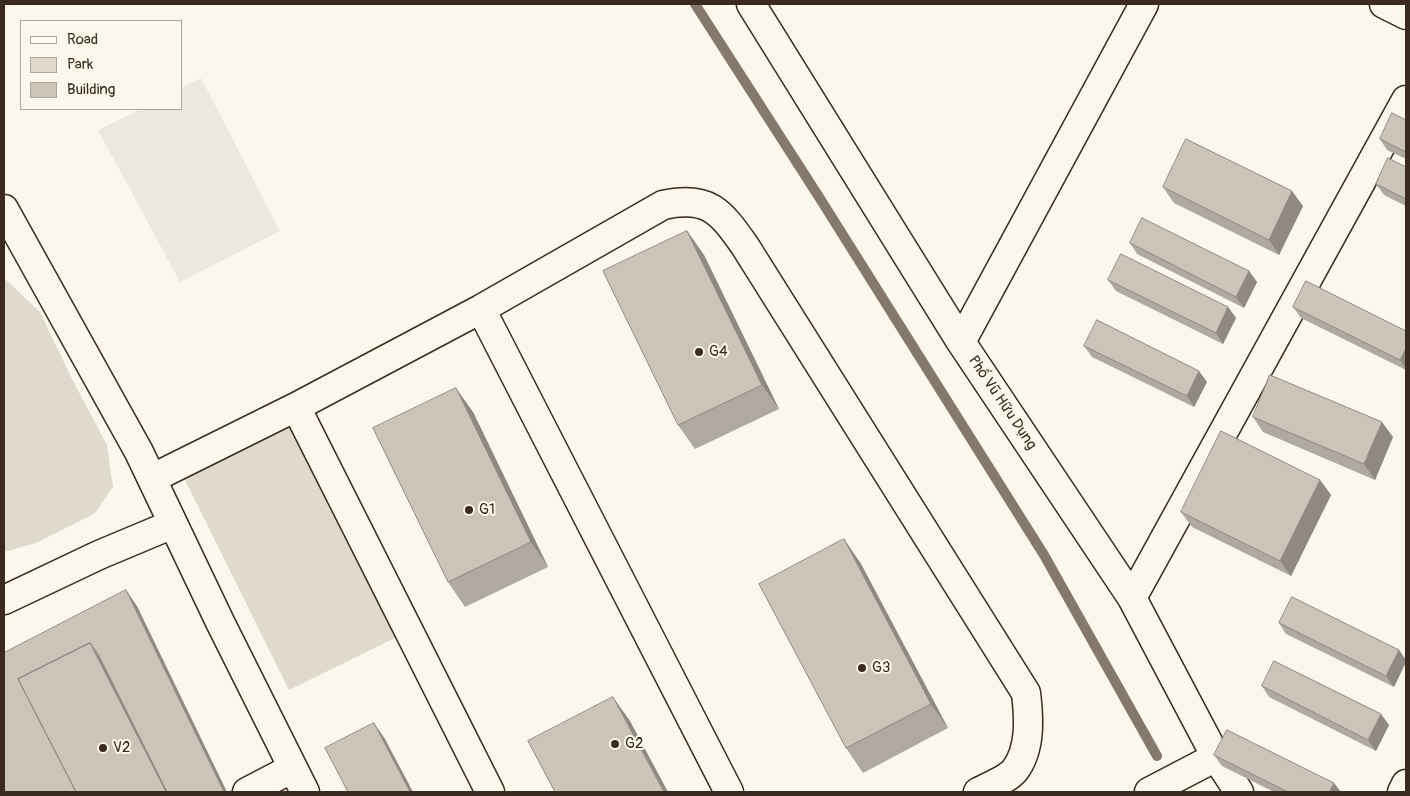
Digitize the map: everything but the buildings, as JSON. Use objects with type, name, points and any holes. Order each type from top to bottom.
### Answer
[{"type":"street","points":[[751,4],[962,342]]},
{"type":"street","name":"Phố Vũ Hữu Dụng","points":[[1144,4],[962,342],[1132,598],[1216,758],[1239,792]]},
{"type":"street","points":[[1384,4],[1406,15]]},
{"type":"street","points":[[1132,598],[1406,100]]},
{"type":"street","points":[[153,478],[481,309],[664,205],[680,201],[700,203],[717,210],[745,246],[1026,693],[1029,715],[1028,734],[1023,753],[1014,771],[1000,781],[978,792]]},
{"type":"street","points":[[4,209],[153,478],[220,622],[305,792]]},
{"type":"street","points":[[481,309],[729,792]]},
{"type":"street","points":[[296,406],[490,792]]},
{"type":"street","points":[[4,600],[99,555],[173,524]]},
{"type":"street","points":[[1149,792],[1216,758]]},
{"type":"street","points":[[247,792],[293,768]]},
{"type":"street","points":[[1402,792],[1406,784]]},
{"type":"shaded area","points":[[201,78],[280,231],[180,282],[98,130],[139,110],[182,110],[182,88]]},
{"type":"green space","points":[[4,278],[40,312],[72,379],[107,445],[113,487],[94,514],[36,543],[4,552]]},
{"type":"green space","points":[[285,411],[397,637],[289,690],[177,464]]},
{"type":"waterway","points":[[695,4],[1044,555],[1157,756]]},
{"type":"place","name":"G4","points":[[699,352]]},
{"type":"place","name":"G1","points":[[469,510]]},
{"type":"place","name":"G3","points":[[862,668]]},
{"type":"place","name":"G2","points":[[615,744]]},
{"type":"place","name":"V2","points":[[103,748]]}]
